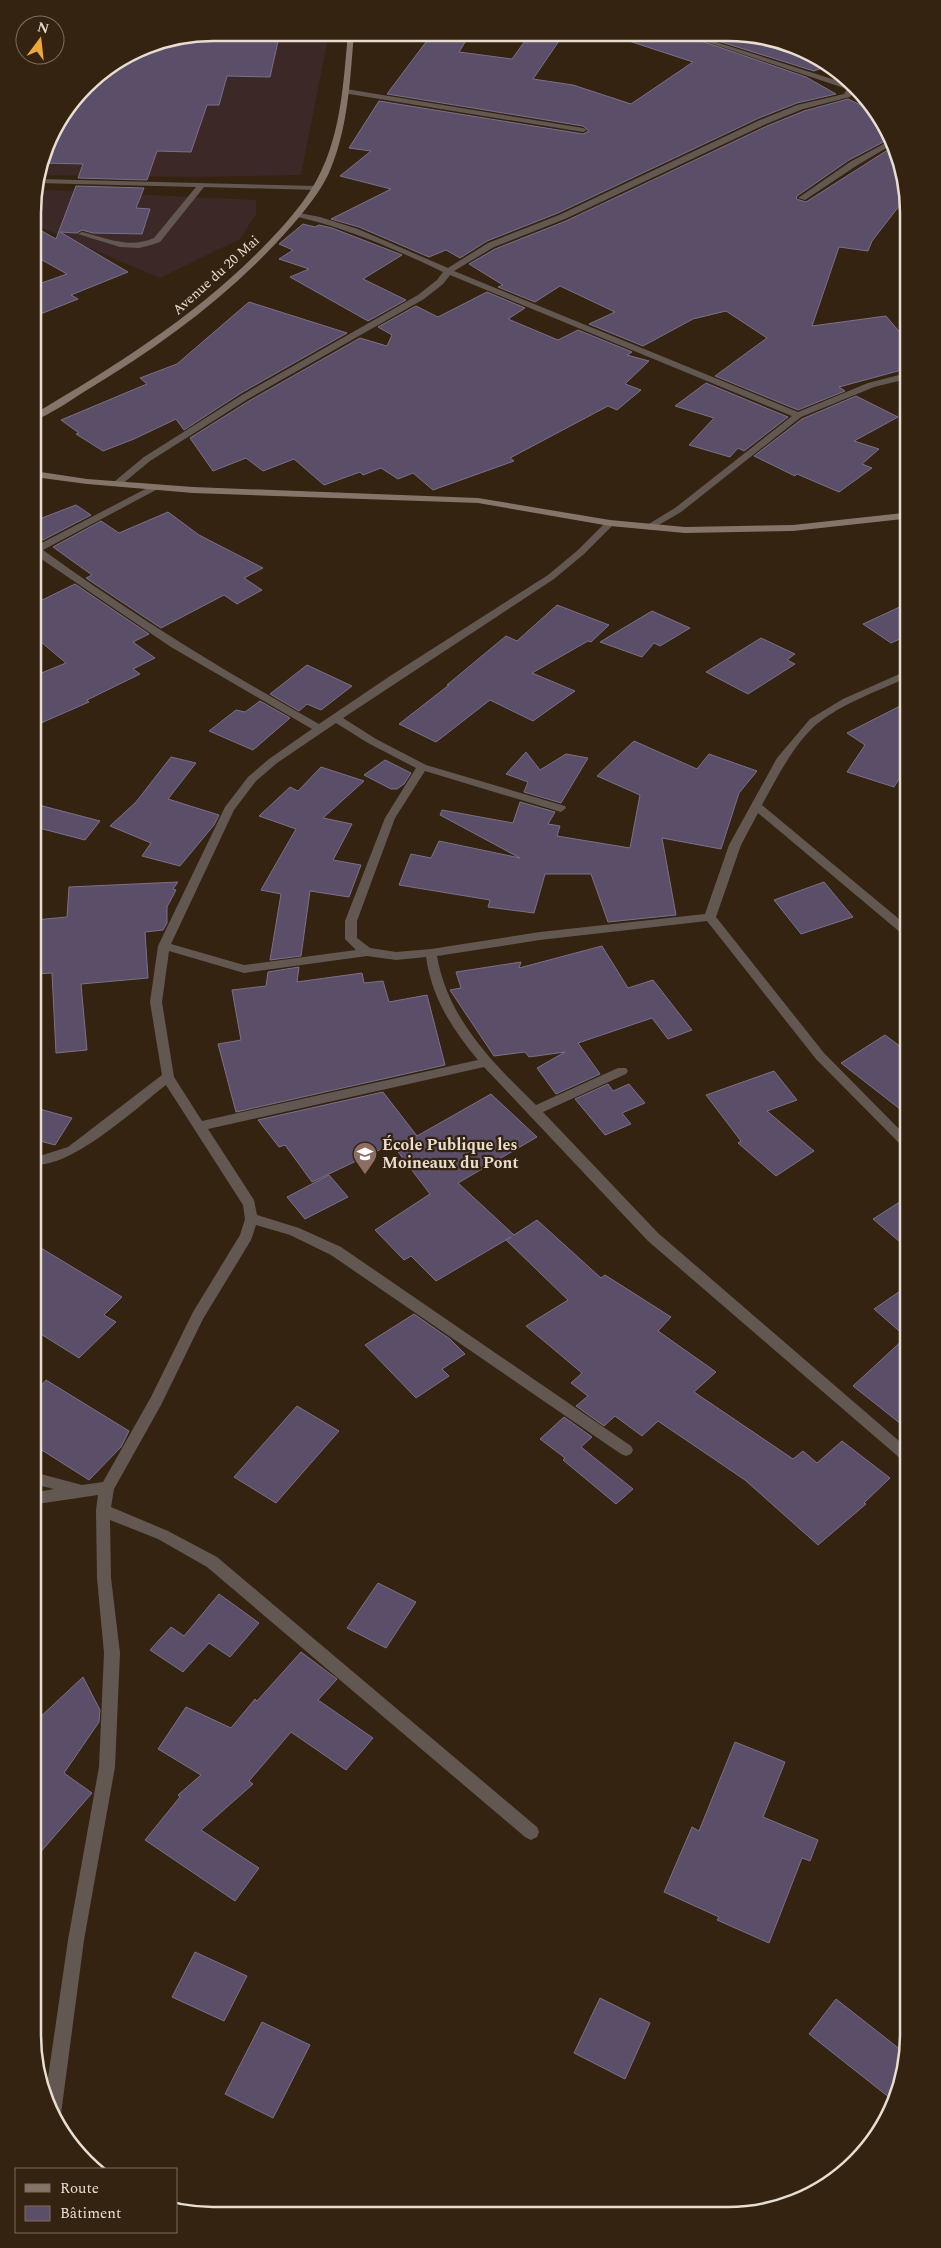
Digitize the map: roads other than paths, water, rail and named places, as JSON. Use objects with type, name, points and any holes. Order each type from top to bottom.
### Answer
[{"type":"main road","name":"Avenue du 20 Mai","points":[[42,412],[124,365],[184,323],[237,279],[298,214],[317,188],[331,156],[346,91],[350,41]]},
{"type":"main road","points":[[42,475],[81,482],[118,483],[153,488],[317,496],[459,499],[505,503],[610,523],[729,532],[818,528],[900,517]]},
{"type":"street","points":[[705,41],[842,85]]},
{"type":"street","points":[[346,91],[583,130]]},
{"type":"street","points":[[118,483],[147,459],[203,423],[421,297],[440,282],[448,271],[491,245],[562,217],[763,122],[800,107],[850,93]]},
{"type":"street","points":[[802,198],[853,164],[886,145]]},
{"type":"street","points":[[45,181],[317,188]]},
{"type":"street","points":[[82,234],[125,246],[149,244],[157,240],[203,184]]},
{"type":"street","points":[[298,214],[320,218],[394,245],[448,271],[798,415]]},
{"type":"street","points":[[650,527],[678,510],[798,415],[871,385],[900,378]]},
{"type":"street","points":[[42,547],[153,488]]},
{"type":"street","points":[[54,2101],[76,1940],[107,1767],[112,1653],[104,1578],[103,1510],[107,1488],[156,1401],[198,1316],[246,1236],[251,1219],[249,1204],[168,1078],[156,1002],[164,946],[229,808],[252,778],[273,761],[336,718],[551,577],[581,552],[610,523]]},
{"type":"street","points":[[42,555],[76,580],[185,652],[320,729]]},
{"type":"street","points":[[710,917],[735,845],[781,760],[814,721],[847,701],[900,677]]},
{"type":"street","points":[[336,718],[372,741],[422,768],[561,808]]},
{"type":"street","points":[[367,952],[351,939],[351,921],[390,818],[422,768]]},
{"type":"street","points":[[756,806],[900,926]]},
{"type":"street","points":[[164,946],[244,969],[367,952],[396,956],[431,953],[540,936],[710,917]]},
{"type":"street","points":[[710,917],[820,1056],[899,1136]]},
{"type":"street","points":[[431,953],[432,972],[442,997],[461,1029],[488,1062],[534,1111],[653,1237],[899,1449]]},
{"type":"street","points":[[200,1126],[488,1062]]},
{"type":"street","points":[[534,1111],[622,1071]]},
{"type":"street","points":[[41,1160],[72,1150],[168,1078]]},
{"type":"street","points":[[251,1219],[286,1227],[311,1237],[336,1251],[626,1450]]},
{"type":"street","points":[[41,1480],[84,1491]]},
{"type":"street","points":[[41,1497],[107,1488]]},
{"type":"street","points":[[103,1510],[163,1535],[212,1562],[531,1832]]},
{"type":"place","name":"École Publique les Moineaux du Pont","points":[[365,1175]]}]
